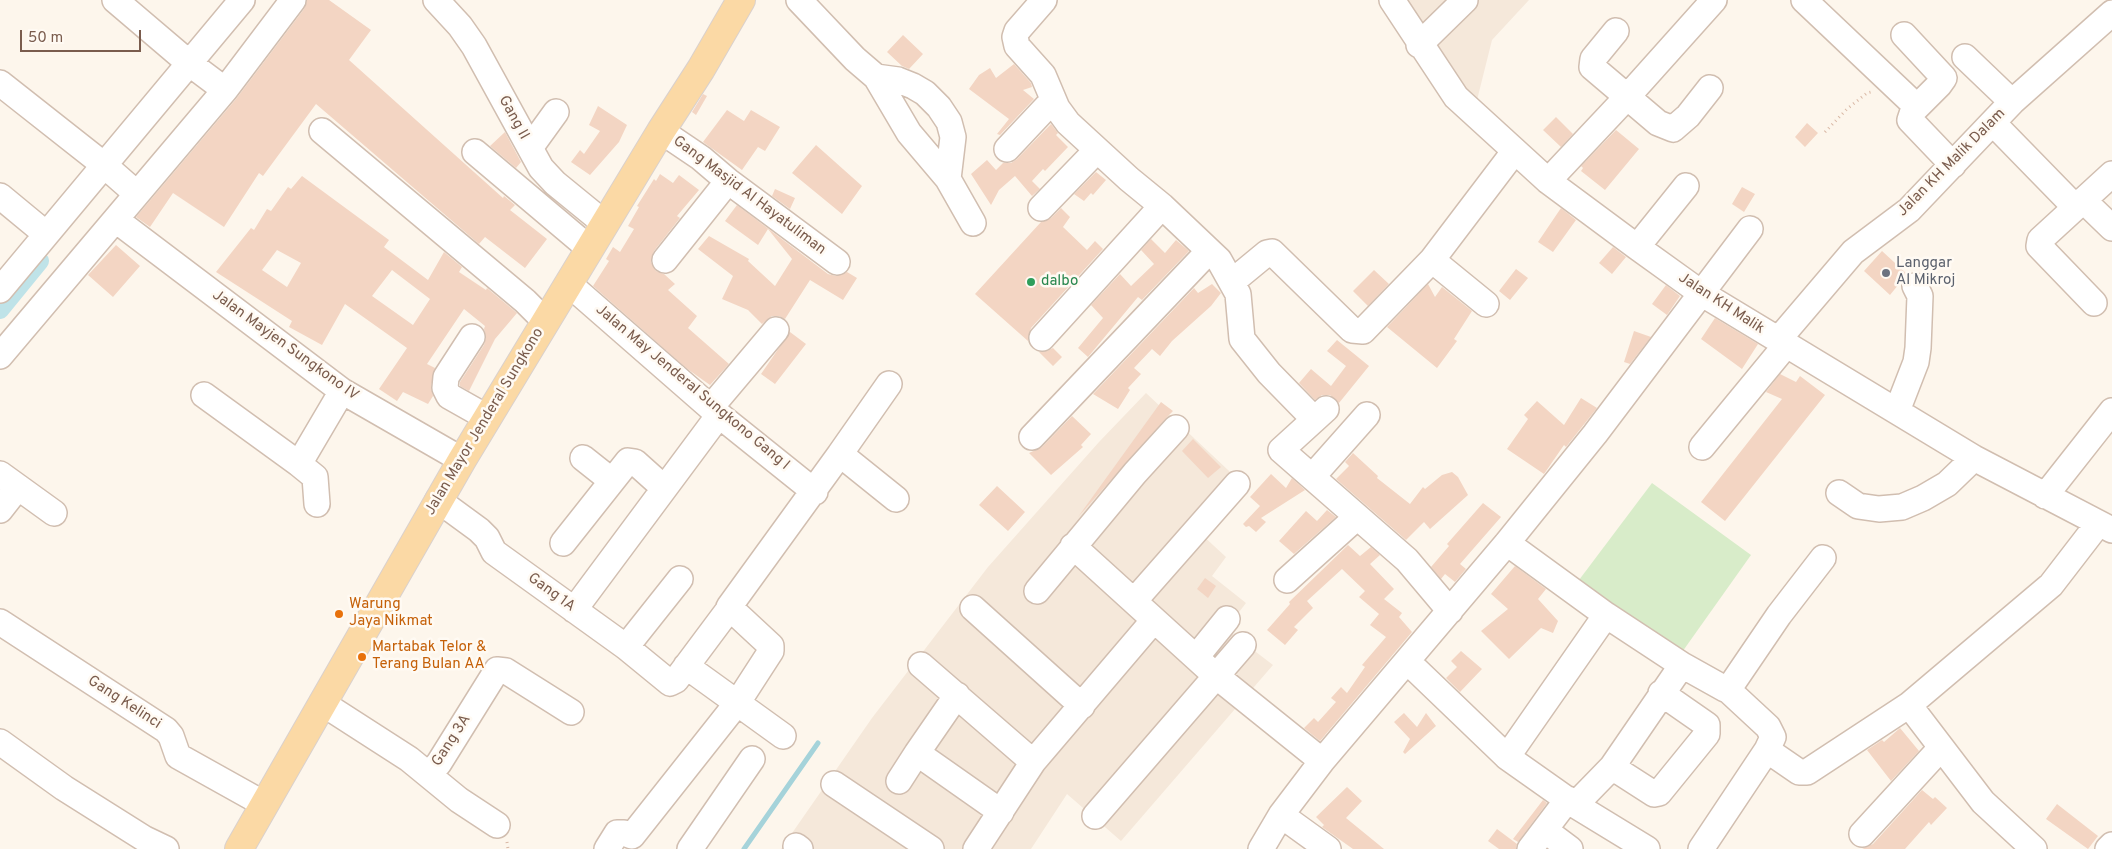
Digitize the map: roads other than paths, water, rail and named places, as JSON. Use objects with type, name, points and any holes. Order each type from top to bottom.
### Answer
[{"type":"main road","name":"Jalan Mayor Jenderal Sungkono","points":[[239,849],[438,500],[604,223],[701,69],[741,0]]},
{"type":"street","points":[[115,0],[193,66],[223,88]]},
{"type":"street","points":[[0,290],[46,234],[193,66],[242,0]]},
{"type":"street","points":[[0,356],[116,220],[135,192],[223,88],[293,0]]},
{"type":"street","name":"Gang II","points":[[436,0],[460,26],[474,46],[541,168],[554,183],[604,223]]},
{"type":"street","points":[[799,0],[855,59],[876,77],[909,133],[948,179],[973,223]]},
{"type":"street","points":[[1044,0],[1017,31],[1015,42],[1043,75],[1053,100],[1068,123],[1210,251],[1233,281],[1238,294],[1242,339],[1269,373],[1320,414],[1281,450],[1407,560],[1450,611]]},
{"type":"street","name":"Jalan KH Malik","points":[[1392,0],[1419,45],[1456,97],[1548,182],[1700,293],[1974,458],[2105,527]]},
{"type":"street","points":[[1419,45],[1465,0]]},
{"type":"street","points":[[1548,182],[1714,0]]},
{"type":"street","points":[[1804,0],[1917,107]]},
{"type":"street","name":"Jalan KH Malik Dalam","points":[[1702,447],[1852,252],[1909,210],[2012,102],[2112,13]]},
{"type":"street","points":[[1616,31],[1591,64],[1596,71],[1658,123],[1673,128],[1688,116],[1710,88]]},
{"type":"street","points":[[1904,35],[1944,78],[1940,85],[1911,114],[1910,120],[1952,165]]},
{"type":"street","points":[[1965,57],[2012,102]]},
{"type":"street","points":[[876,77],[898,80],[912,86],[925,93],[939,107],[949,122],[953,137],[948,179]]},
{"type":"street","points":[[0,83],[135,192]]},
{"type":"street","points":[[1006,149],[1053,100]]},
{"type":"street","points":[[530,148],[556,112]]},
{"type":"street","points":[[1993,123],[2079,203],[2112,228]]},
{"type":"street","name":"Gang Masjid Al Hayatuliman","points":[[661,130],[701,158],[728,182],[837,262]]},
{"type":"street","points":[[322,131],[525,301],[545,321]]},
{"type":"street","points":[[1041,208],[1097,150]]},
{"type":"street","points":[[475,152],[590,249]]},
{"type":"street","points":[[1233,281],[1268,253],[1272,252],[1352,330],[1360,332],[1368,328],[1432,260],[1514,152]]},
{"type":"street","points":[[2094,303],[2039,246],[2040,240],[2112,174]]},
{"type":"street","points":[[665,260],[728,182]]},
{"type":"street","points":[[1637,247],[1686,186]]},
{"type":"street","points":[[0,196],[46,234]]},
{"type":"street","points":[[1042,338],[1162,206]]},
{"type":"street","name":"Jalan Mayjen Sungkono IV","points":[[116,220],[342,391],[462,460]]},
{"type":"street","points":[[1262,849],[1281,815],[1322,761],[1408,662],[1595,434],[1750,229]]},
{"type":"street","points":[[1032,437],[1210,251]]},
{"type":"street","points":[[1432,260],[1486,304]]},
{"type":"street","name":"Jalan May Jenderal Sungkono Gang I","points":[[569,284],[715,411],[815,492]]},
{"type":"street","points":[[1898,411],[1916,362],[1920,296],[1916,286]]},
{"type":"street","points":[[574,610],[664,488],[715,411],[776,330]]},
{"type":"street","points":[[472,337],[446,377],[445,388],[449,396],[488,418]]},
{"type":"street","points":[[678,674],[729,609],[815,492],[889,384]]},
{"type":"street","points":[[300,464],[342,391]]},
{"type":"street","points":[[204,395],[300,464],[315,478],[317,504]]},
{"type":"street","points":[[2045,496],[2112,411]]},
{"type":"street","points":[[1312,478],[1367,415]]},
{"type":"street","points":[[1037,591],[1135,473],[1176,428]]},
{"type":"street","points":[[840,454],[896,499]]},
{"type":"street","points":[[583,458],[612,481]]},
{"type":"street","points":[[1839,493],[1858,506],[1879,509],[1902,507],[1924,498],[1947,484],[1974,458]]},
{"type":"street","points":[[563,543],[628,461],[632,461],[664,488]]},
{"type":"street","points":[[0,510],[9,480],[54,513]]},
{"type":"street","points":[[1134,601],[1237,484]]},
{"type":"street","name":"Gang 1A","points":[[438,500],[480,530],[487,538],[494,552],[626,647],[738,702],[782,736]]},
{"type":"street","points":[[1286,580],[1357,517]]},
{"type":"street","points":[[1767,750],[1798,772],[1806,772],[1909,705],[2051,585],[2105,527]]},
{"type":"street","points":[[1507,543],[1606,615],[1682,665],[1727,688],[1768,727],[1773,737],[1767,750],[1701,849]]},
{"type":"street","points":[[1073,546],[1215,675],[1322,761]]},
{"type":"street","points":[[1727,688],[1822,558]]},
{"type":"street","points":[[626,647],[680,579]]},
{"type":"street","points":[[973,608],[1082,706]]},
{"type":"street","points":[[607,849],[617,833],[639,843],[738,702],[772,648],[729,609]]},
{"type":"street","points":[[1507,757],[1606,615]]},
{"type":"street","points":[[1196,656],[1227,619]]},
{"type":"street","points":[[976,849],[1033,762],[1154,620]]},
{"type":"street","name":"Gang Kelinci","points":[[0,622],[166,730],[171,736],[178,756],[264,804]]},
{"type":"street","points":[[1095,816],[1243,644]]},
{"type":"street","points":[[1408,662],[1507,757],[1572,802],[1647,849]]},
{"type":"street","points":[[921,665],[1033,762]]},
{"type":"street","points":[[1570,849],[1538,840],[1572,802],[1612,767],[1682,665]]},
{"type":"street","name":"Gang 3A","points":[[322,703],[429,775],[439,763],[497,670],[506,671],[571,712]]},
{"type":"street","points":[[1612,767],[1654,794],[1659,793],[1707,734],[1707,725],[1661,693]]},
{"type":"street","points":[[899,781],[957,695]]},
{"type":"street","points":[[1909,705],[1940,749],[1983,802],[2034,849]]},
{"type":"street","points":[[0,742],[64,788],[166,849]]},
{"type":"street","points":[[1862,834],[1940,749]]},
{"type":"street","points":[[917,753],[1001,812]]},
{"type":"street","points":[[690,849],[752,759]]},
{"type":"street","points":[[429,775],[459,800],[497,825]]},
{"type":"street","points":[[834,784],[931,849]]},
{"type":"street","points":[[1281,815],[1328,849]]},
{"type":"street","points":[[2108,849],[2112,845]]},
{"type":"waterway","points":[[0,310],[40,261]]},
{"type":"waterway","points":[[744,849],[818,743]]},
{"type":"place","name":"Langgar Al Mikroj","points":[[1886,273]]},
{"type":"place","name":"dalbo","points":[[1031,282]]},
{"type":"place","name":"Warung Jaya Nikmat","points":[[339,614]]},
{"type":"place","name":"Martabak Telor & Terang Bulan AA","points":[[362,657]]}]
